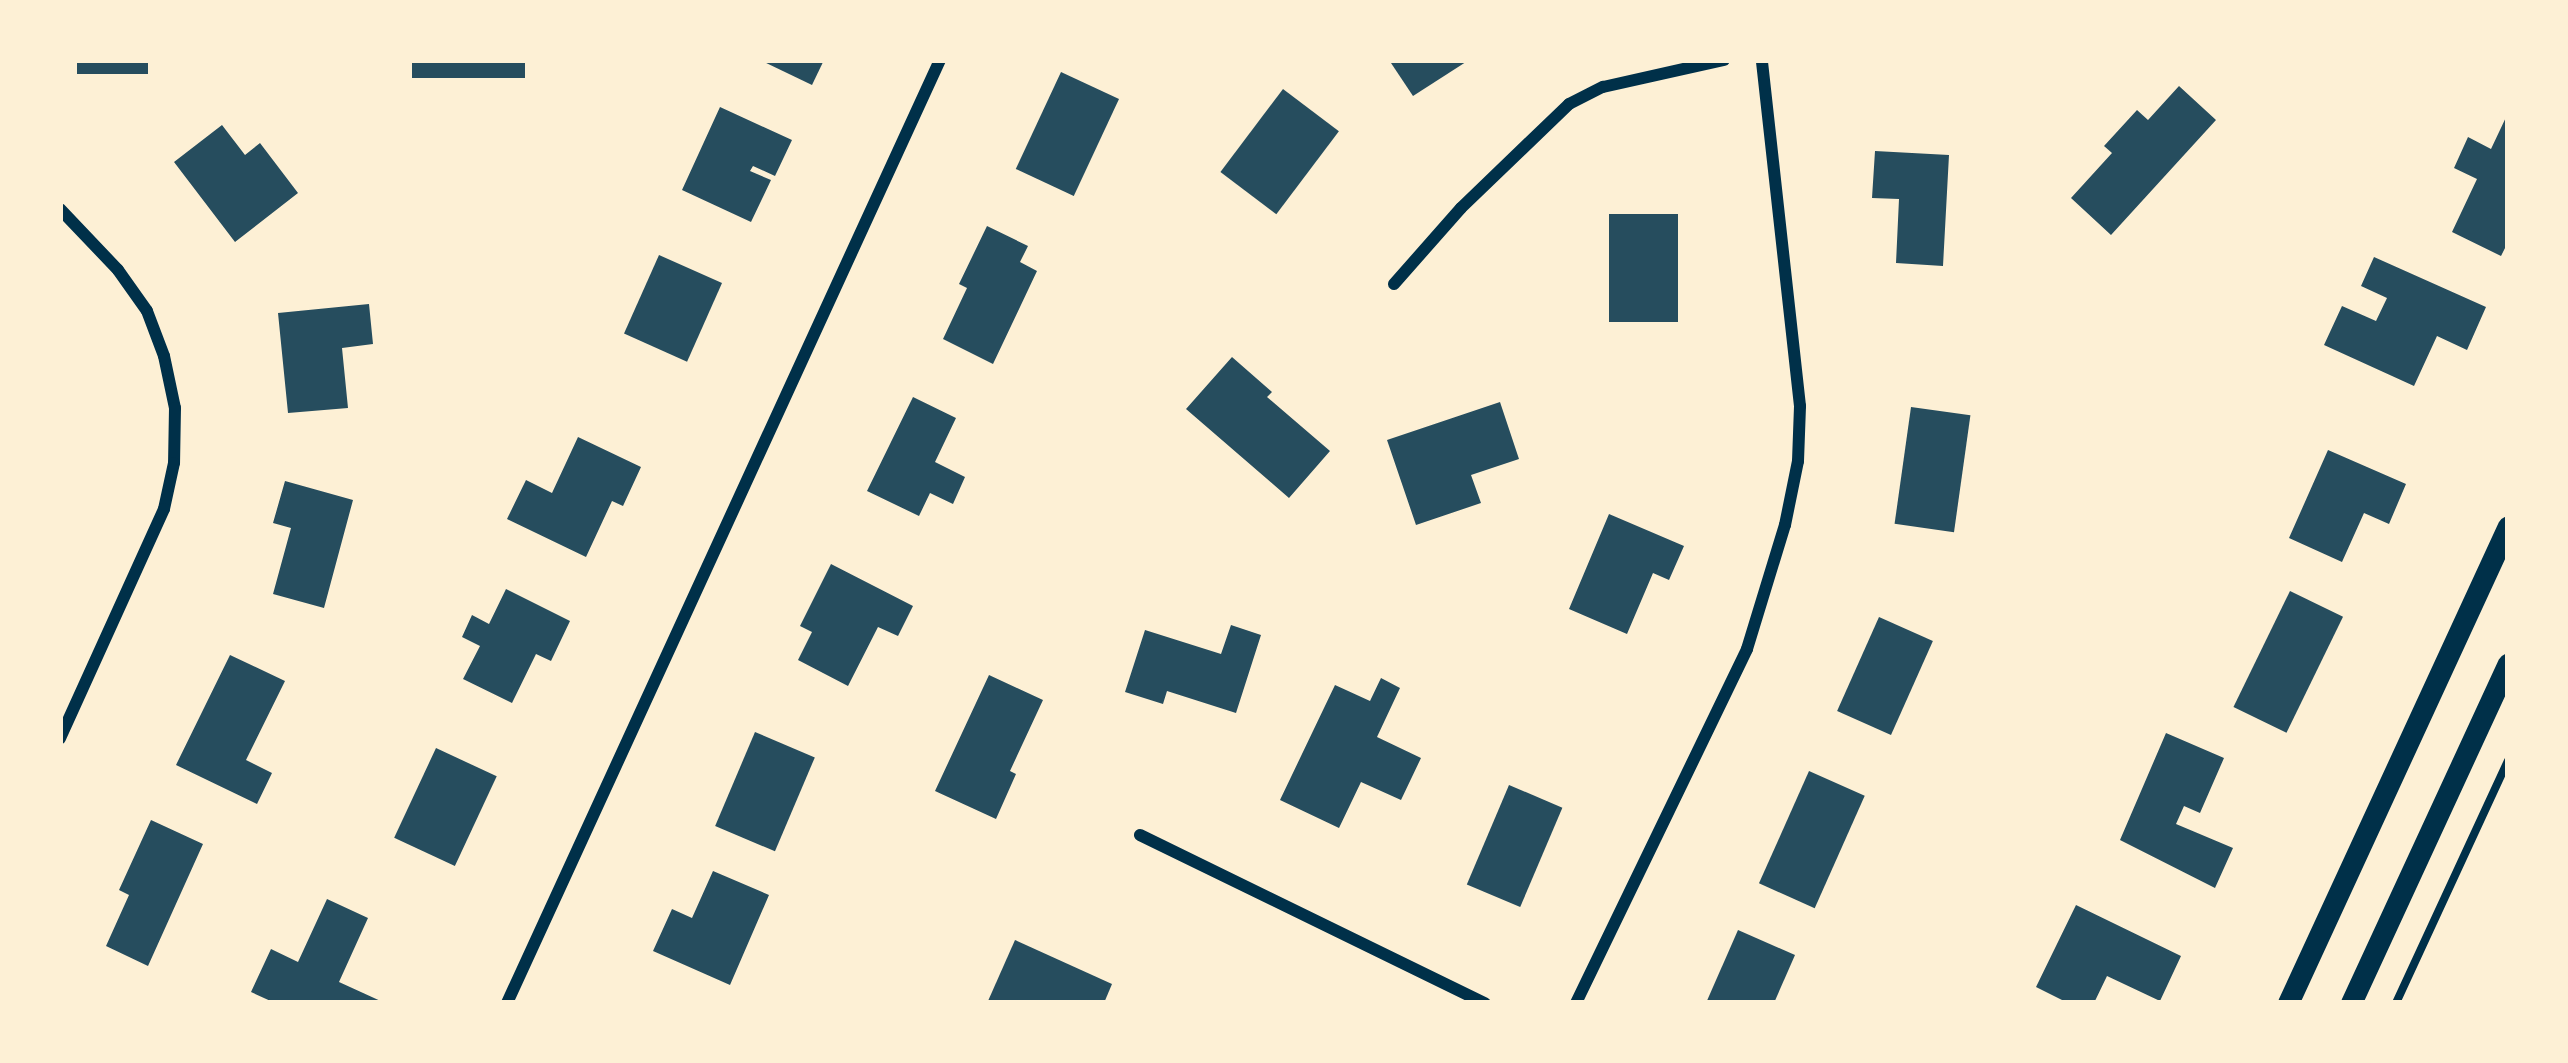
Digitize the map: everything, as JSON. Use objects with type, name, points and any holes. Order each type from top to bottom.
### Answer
[{"type":"street","points":[[507,1003],[940,60]]},
{"type":"street","points":[[1394,284],[1462,208],[1569,104],[1603,87],[1724,60]]},
{"type":"street","points":[[1576,1003],[1747,649],[1785,525],[1798,460],[1799,406],[1762,60]]},
{"type":"street","points":[[60,209],[118,270],[146,311],[164,356],[175,408],[174,463],[164,509],[60,738]]},
{"type":"street","points":[[2288,1003],[2508,526]]},
{"type":"street","points":[[2351,1003],[2508,663]]},
{"type":"street","points":[[1140,835],[1486,1003]]},
{"type":"path","points":[[2396,1003],[2508,761]]},
{"type":"building","points":[[77,60],[148,60],[148,74],[77,74]]},
{"type":"building","points":[[412,60],[525,60],[525,78],[412,78]]},
{"type":"building","points":[[760,60],[824,60],[812,85]]},
{"type":"building","points":[[1389,60],[1469,60],[1413,96]]},
{"type":"building","points":[[1061,72],[1119,99],[1074,196],[1016,169]]},
{"type":"building","points":[[2179,86],[2216,120],[2111,235],[2071,198],[2112,153],[2104,146],[2137,110],[2148,120]]},
{"type":"building","points":[[1283,89],[1339,131],[1276,214],[1220,172]]},
{"type":"building","points":[[720,107],[792,140],[775,176],[753,166],[750,171],[771,180],[751,222],[682,190]]},
{"type":"building","points":[[2508,113],[2508,242],[2501,256],[2452,232],[2477,179],[2454,168],[2468,137],[2491,149]]},
{"type":"building","points":[[222,125],[245,155],[260,143],[298,193],[235,242],[174,162]]},
{"type":"building","points":[[1875,151],[1949,155],[1943,266],[1896,263],[1899,199],[1872,198]]},
{"type":"building","points":[[1609,214],[1678,214],[1678,322],[1609,322]]},
{"type":"building","points":[[987,226],[1028,246],[1020,262],[1037,271],[993,364],[943,339],[967,288],[959,284]]},
{"type":"building","points":[[659,255],[722,283],[687,362],[624,334]]},
{"type":"building","points":[[2374,257],[2486,307],[2467,350],[2437,336],[2414,386],[2324,345],[2342,306],[2376,321],[2387,298],[2361,286]]},
{"type":"building","points":[[369,304],[373,344],[342,348],[348,408],[288,413],[278,313]]},
{"type":"building","points":[[1232,357],[1272,392],[1267,397],[1330,451],[1289,498],[1186,409]]},
{"type":"building","points":[[913,397],[956,418],[935,462],[965,477],[953,504],[930,493],[919,516],[867,491]]},
{"type":"building","points":[[1500,402],[1519,459],[1471,475],[1481,503],[1416,525],[1387,440]]},
{"type":"building","points":[[1911,407],[1970,415],[1954,532],[1895,524]]},
{"type":"building","points":[[578,437],[641,467],[623,506],[612,501],[586,557],[507,519],[526,480],[552,493]]},
{"type":"building","points":[[2328,450],[2406,484],[2389,524],[2364,513],[2342,562],[2289,538]]},
{"type":"building","points":[[285,481],[353,500],[324,608],[273,594],[291,528],[273,523]]},
{"type":"building","points":[[1609,514],[1684,546],[1669,580],[1653,573],[1627,634],[1569,609]]},
{"type":"building","points":[[831,564],[913,606],[898,636],[878,627],[848,686],[798,660],[812,632],[800,626]]},
{"type":"building","points":[[506,589],[570,621],[551,661],[536,654],[512,703],[463,679],[480,646],[462,637],[472,615],[489,624]]},
{"type":"building","points":[[2290,591],[2343,617],[2286,733],[2233,707]]},
{"type":"building","points":[[1879,617],[1933,641],[1891,735],[1837,711]]},
{"type":"building","points":[[1231,625],[1261,635],[1236,713],[1167,691],[1163,704],[1125,692],[1145,630],[1221,654]]},
{"type":"building","points":[[230,655],[285,681],[246,760],[272,773],[257,804],[176,765]]},
{"type":"building","points":[[989,675],[1043,700],[1010,771],[1016,774],[996,819],[935,791]]},
{"type":"building","points":[[1381,678],[1400,688],[1377,737],[1421,758],[1401,800],[1361,782],[1339,828],[1280,800],[1335,685],[1370,701]]},
{"type":"building","points":[[755,732],[815,757],[775,851],[715,826]]},
{"type":"building","points":[[2166,733],[2224,758],[2200,813],[2184,806],[2176,824],[2233,848],[2215,888],[2120,840]]},
{"type":"building","points":[[436,748],[497,776],[455,866],[394,838]]},
{"type":"building","points":[[1809,771],[1865,796],[1815,908],[1759,883]]},
{"type":"building","points":[[1509,785],[1562,808],[1520,907],[1467,884]]},
{"type":"building","points":[[151,820],[203,844],[148,966],[106,946],[129,895],[119,890]]},
{"type":"building","points":[[713,871],[769,895],[730,985],[653,951],[672,909],[692,918]]},
{"type":"building","points":[[327,899],[368,918],[339,982],[385,1003],[275,1003],[251,992],[271,949],[298,962]]},
{"type":"building","points":[[2076,905],[2181,956],[2160,1001],[2107,976],[2094,1003],[2068,1003],[2036,987]]},
{"type":"building","points":[[1738,930],[1795,955],[1774,1003],[1706,1003]]},
{"type":"building","points":[[1015,940],[1112,984],[1104,1003],[988,1001]]}]
